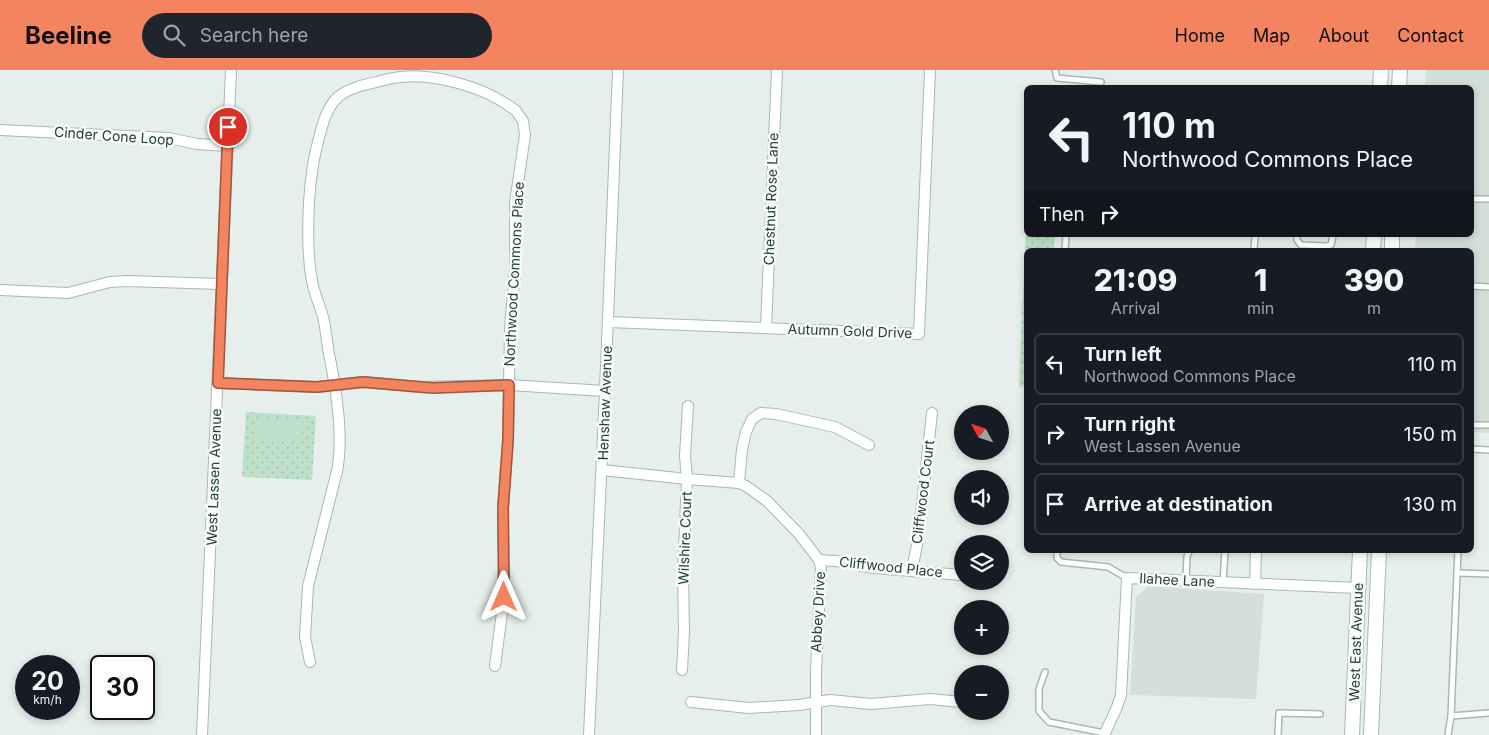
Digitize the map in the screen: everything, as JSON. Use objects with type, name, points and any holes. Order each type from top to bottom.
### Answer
[{"type":"main road","points":[[1380,85],[1381,70]]},
{"type":"main road","points":[[1399,85],[1400,70]]},
{"type":"main road","name":"West East Avenue","points":[[1352,735],[1360,553]]},
{"type":"main road","name":"West East Avenue","points":[[1371,735],[1379,553]]},
{"type":"street","name":"West Lassen Avenue","points":[[202,735],[231,70]]},
{"type":"street","name":"Henshaw Avenue","points":[[589,735],[618,70]]},
{"type":"street","name":"Chestnut Rose Lane","points":[[766,327],[777,70]]},
{"type":"street","name":"Autumn Gold Drive","points":[[608,322],[919,334],[930,70]]},
{"type":"street","name":"Northwood Commons Place","points":[[310,662],[305,636],[308,586],[335,480],[340,452],[334,386],[323,319],[310,270],[310,203],[313,167],[316,149],[329,110],[340,96],[353,88],[406,76],[439,80],[478,90],[512,108],[520,115],[523,121],[524,135],[515,203],[515,258],[510,327],[508,440],[503,508],[504,597],[495,666]]},
{"type":"street","name":"Cinder Cone Loop","points":[[0,130],[168,138],[197,144],[228,146]]},
{"type":"street","points":[[0,290],[68,293],[110,282],[127,281],[221,284]]},
{"type":"street","name":"Northwood Commons Place","points":[[218,383],[317,387],[363,382],[433,388],[509,385],[605,391]]},
{"type":"street","name":"Wilshire Court","points":[[682,670],[684,632],[683,565],[687,479],[685,456],[688,406]]},
{"type":"street","name":"Cliffwood Court","points":[[912,570],[918,540],[932,413]]},
{"type":"street","points":[[739,483],[742,449],[746,432],[752,420],[761,414],[776,414],[836,428],[870,445]]},
{"type":"street","name":"Abbey Drive","points":[[602,470],[739,483],[754,490],[767,501],[799,534],[819,560],[821,568],[816,735]]},
{"type":"street","points":[[1254,584],[1256,553]]},
{"type":"street","name":"Cliffwood Place","points":[[819,560],[874,568],[954,574]]},
{"type":"street","name":"Ilahee Lane","points":[[1104,734],[1117,707],[1123,681],[1127,578],[1358,588]]},
{"type":"street","points":[[691,702],[749,708],[830,700],[871,704],[930,699],[954,701]]},
{"type":"lane","points":[[1055,70],[1058,78],[1101,82]]},
{"type":"lane","points":[[1474,199],[1489,199]]},
{"type":"lane","points":[[1297,237],[1301,244],[1327,246],[1331,245],[1333,237]]},
{"type":"lane","points":[[1474,286],[1489,287]]},
{"type":"lane","points":[[1474,425],[1489,426]]},
{"type":"lane","points":[[1474,449],[1489,450]]},
{"type":"lane","points":[[1057,553],[1057,558],[1062,562],[1108,567],[1127,578]]},
{"type":"lane","points":[[1186,580],[1188,553]]},
{"type":"lane","points":[[1223,582],[1225,553]]},
{"type":"lane","points":[[1448,735],[1451,716],[1458,553]]},
{"type":"lane","points":[[1457,573],[1489,574]]},
{"type":"lane","points":[[1044,672],[1039,689],[1039,711],[1050,722],[1104,734]]},
{"type":"lane","points":[[1278,735],[1280,713],[1320,714]]},
{"type":"lane","points":[[1451,716],[1489,713]]},
{"type":"shaded area","points":[[1426,70],[1489,70],[1489,433],[1474,432],[1474,248],[1415,248],[1416,237],[1474,237],[1474,85],[1425,85]]},
{"type":"shaded area","points":[[1149,586],[1264,594],[1256,699],[1130,695],[1136,597]]},
{"type":"green space","points":[[1026,237],[1055,237],[1054,248],[1025,248]]},
{"type":"green space","points":[[1024,272],[1024,387],[1019,386]]},
{"type":"green space","points":[[246,412],[316,416],[312,480],[242,477]]},
{"type":"green space","points":[[257,419],[303,420],[302,441],[256,440]]},
{"type":"route","points":[[228,127],[218,383],[317,387],[363,382],[433,388],[509,385],[508,440],[503,508],[504,597]]}]
